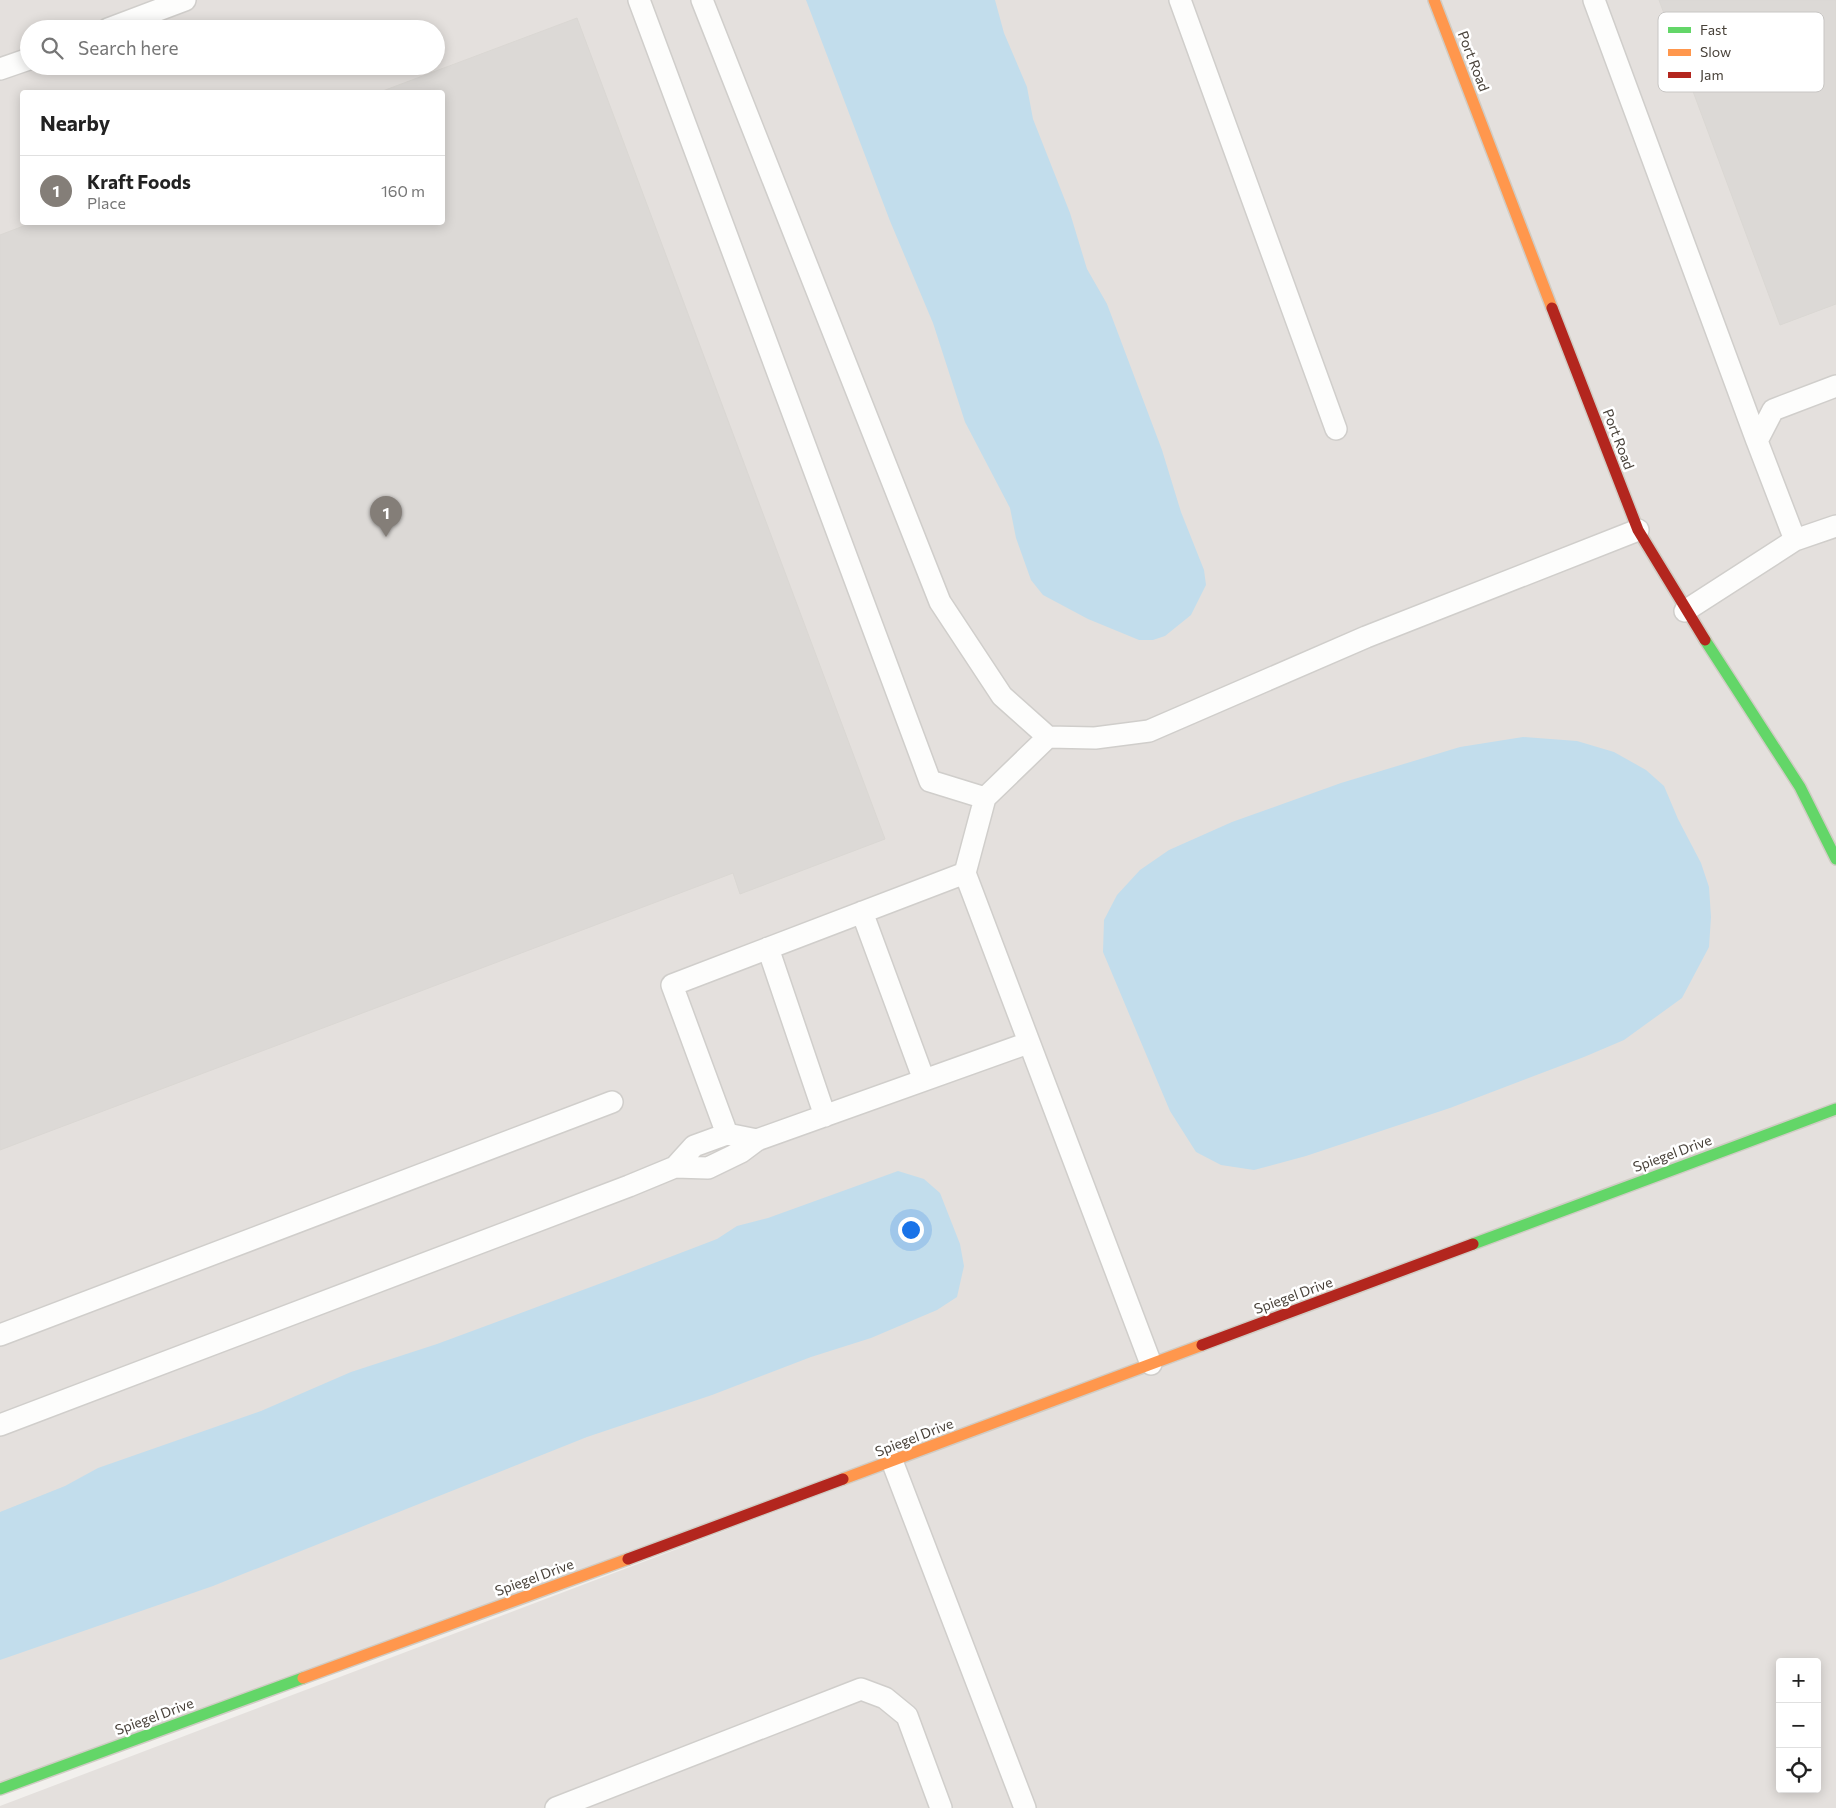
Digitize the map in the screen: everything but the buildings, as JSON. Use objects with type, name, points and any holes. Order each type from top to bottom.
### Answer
[{"type":"street","name":"Port Road","points":[[1434,0],[1638,530],[1685,611],[1790,769],[1828,839],[1836,859]]},
{"type":"street","name":"Spiegel Drive","points":[[0,1789],[892,1461],[1836,1108]]},
{"type":"lane","points":[[132,20],[185,0]]},
{"type":"lane","points":[[639,0],[930,781],[985,798]]},
{"type":"lane","points":[[702,0],[940,602],[1002,696],[1048,737],[1095,738],[1149,731],[1366,637],[1638,530]]},
{"type":"lane","points":[[1180,0],[1336,429]]},
{"type":"lane","points":[[1594,0],[1794,540]]},
{"type":"lane","points":[[0,69],[20,62]]},
{"type":"lane","points":[[1757,441],[1773,410],[1836,386]]},
{"type":"lane","points":[[1685,611],[1794,540],[1836,526]]},
{"type":"lane","points":[[1048,737],[985,798],[965,873],[1151,1364]]},
{"type":"lane","points":[[726,1134],[672,985],[965,873]]},
{"type":"lane","points":[[862,912],[924,1080]]},
{"type":"lane","points":[[768,948],[825,1116]]},
{"type":"lane","points":[[0,1425],[675,1167],[708,1168],[740,1152],[757,1140],[1028,1042]]},
{"type":"lane","points":[[0,1335],[612,1102]]},
{"type":"lane","points":[[675,1167],[694,1146],[726,1134],[757,1140]]},
{"type":"lane","points":[[892,1461],[1025,1808]]},
{"type":"lane","points":[[556,1808],[861,1689],[885,1698],[907,1716],[941,1808]]},
{"type":"shaded area","points":[[0,0],[1836,0],[1836,1808],[0,1808],[0,1806],[1807,1120],[0,1789]]},
{"type":"water","points":[[806,0],[995,0],[1004,33],[1027,87],[1033,119],[1070,213],[1087,269],[1107,304],[1162,450],[1181,512],[1204,570],[1206,585],[1191,615],[1165,636],[1153,640],[1139,640],[1088,619],[1043,595],[1031,580],[1016,538],[1010,508],[965,422],[933,323],[890,221]]},
{"type":"water","points":[[1523,737],[1577,741],[1614,752],[1646,770],[1664,786],[1678,819],[1701,863],[1709,887],[1711,917],[1709,947],[1682,998],[1624,1040],[1584,1057],[1450,1108],[1306,1156],[1254,1170],[1221,1165],[1196,1152],[1170,1111],[1103,952],[1104,920],[1117,895],[1140,870],[1169,850],[1232,822],[1341,783],[1460,747]]},
{"type":"water","points":[[898,1171],[924,1179],[940,1193],[960,1244],[964,1266],[957,1297],[937,1310],[871,1338],[811,1357],[712,1395],[587,1437],[213,1586],[0,1660],[0,1512],[65,1486],[98,1468],[261,1411],[351,1372],[437,1344],[615,1278],[717,1239],[737,1226],[768,1218]]},
{"type":"traffic: fast","points":[[1705,640],[1800,787],[1836,859]]},
{"type":"traffic: fast","points":[[1473,1244],[1836,1109]]},
{"type":"traffic: fast","points":[[0,1789],[303,1678]]},
{"type":"traffic: slow","points":[[1434,0],[1552,308]]},
{"type":"traffic: slow","points":[[843,1479],[1202,1345]]},
{"type":"traffic: slow","points":[[303,1678],[628,1559]]},
{"type":"traffic: jam","points":[[1552,308],[1638,530],[1705,640]]},
{"type":"traffic: jam","points":[[1202,1345],[1473,1244]]},
{"type":"traffic: jam","points":[[628,1559],[843,1479]]},
{"type":"place","name":"Kraft Foods","points":[[386,537]]}]
